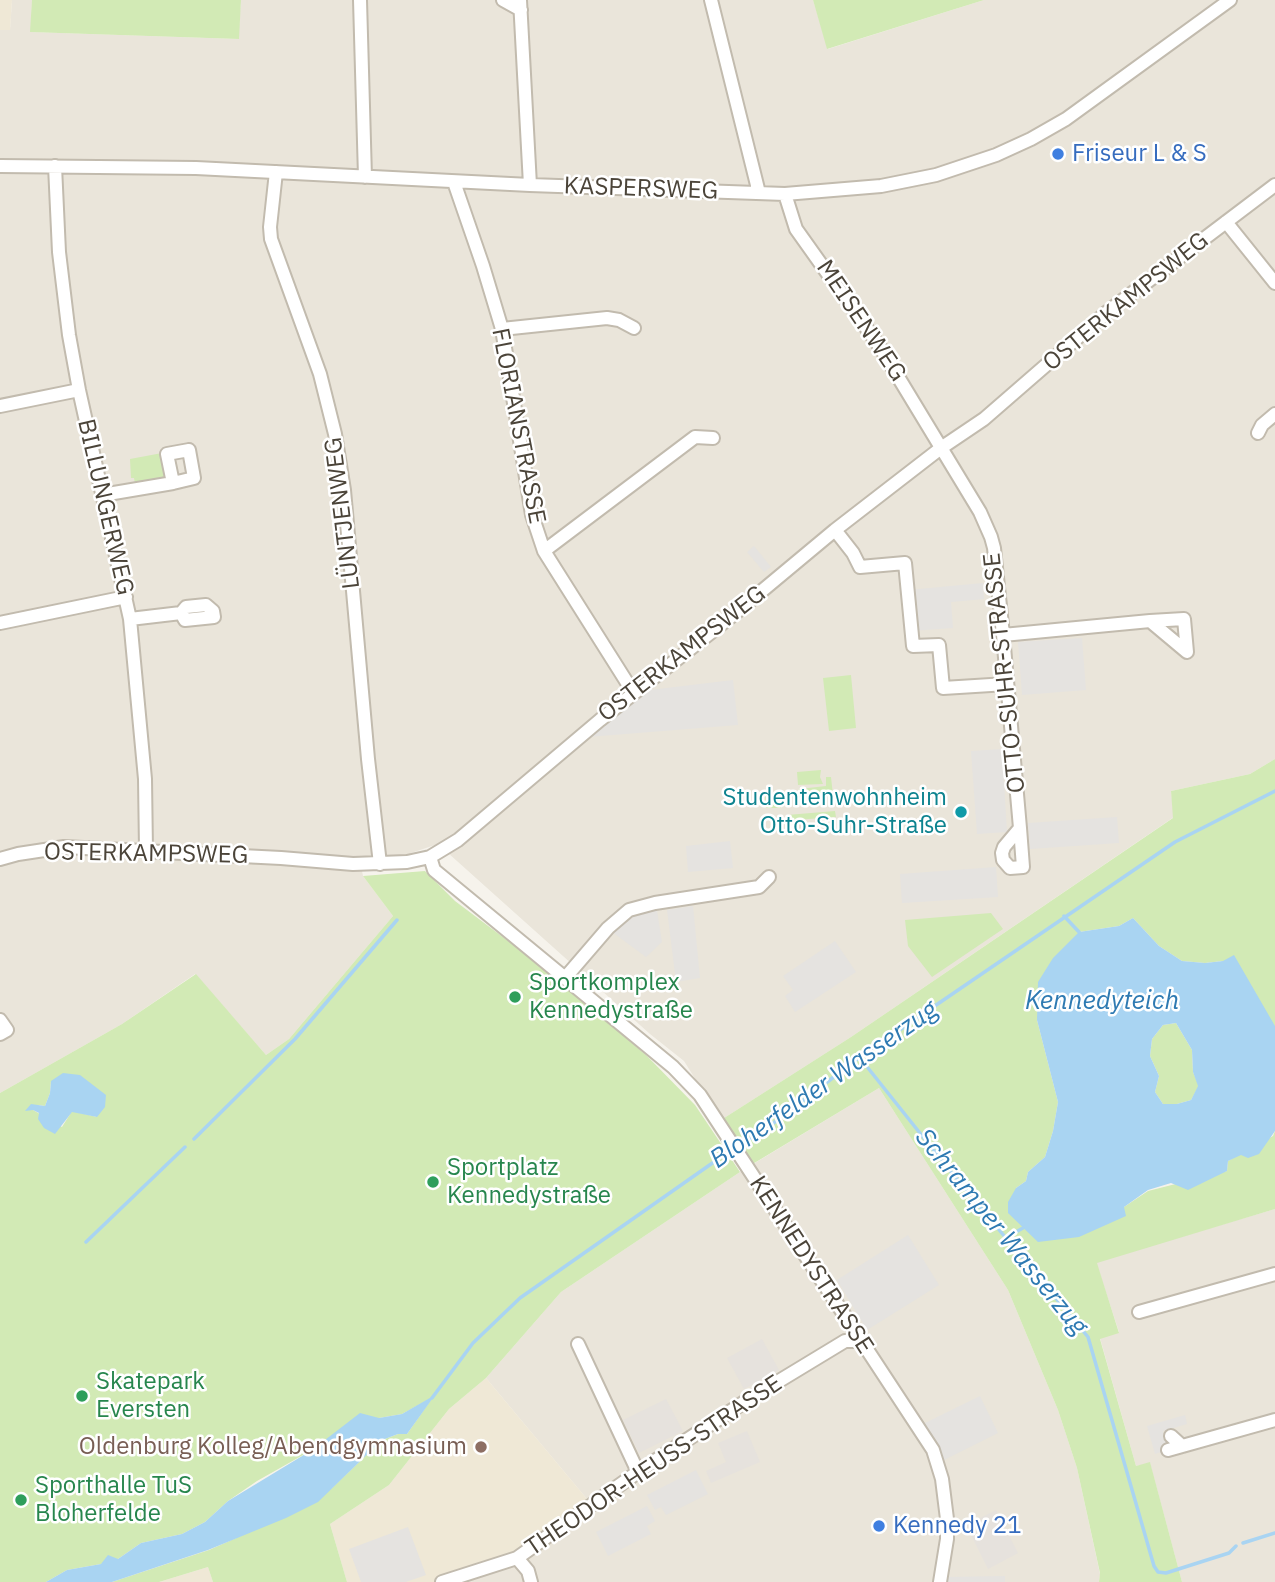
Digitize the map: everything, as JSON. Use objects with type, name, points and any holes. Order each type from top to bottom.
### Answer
[{"type":"street","points":[[360,0],[365,177]]},
{"type":"street","points":[[503,0],[521,5],[530,186]]},
{"type":"street","points":[[711,0],[759,192]]},
{"type":"street","name":"KASPERSWEG","points":[[0,166],[276,172],[530,186],[785,194],[881,186],[936,175],[996,155],[1031,139],[1066,119],[1230,0]]},
{"type":"street","name":"BILLUNGERWEG","points":[[55,166],[59,252],[79,390],[130,619],[145,779],[146,850]]},
{"type":"street","name":"LÜNTJENWEG","points":[[276,172],[271,239],[320,374],[335,434],[344,490],[380,864]]},
{"type":"street","name":"FLORIANSTRASSE","points":[[454,182],[502,330],[533,515],[544,551],[634,692]]},
{"type":"street","name":"OSTERKAMPSWEG","points":[[0,859],[64,847],[380,864],[430,857],[458,840],[634,692],[733,615],[835,530],[941,448],[984,419],[1106,313],[1275,185]]},
{"type":"street","name":"MEISENWEG","points":[[785,194],[796,229],[880,347],[941,448]]},
{"type":"street","points":[[1226,222],[1275,283]]},
{"type":"street","points":[[502,330],[607,318],[619,320],[634,328]]},
{"type":"street","points":[[0,406],[79,390]]},
{"type":"street","points":[[1258,433],[1262,425],[1275,414]]},
{"type":"street","points":[[544,551],[695,437],[713,438]]},
{"type":"street","name":"OTTO-SUHR-STRASSE","points":[[941,448],[980,512],[994,548],[1020,828]]},
{"type":"street","points":[[102,495],[173,482]]},
{"type":"street","points":[[835,530],[853,553],[860,568],[905,563],[913,646],[939,645],[943,688],[1007,684]]},
{"type":"street","points":[[0,623],[126,597]]},
{"type":"street","points":[[130,619],[181,613]]},
{"type":"street","points":[[1003,635],[1150,621]]},
{"type":"street","name":"KENNEDYSTRASSE","points":[[430,857],[434,870],[673,1067],[699,1095],[933,1450],[942,1479],[947,1519],[947,1539],[940,1582]]},
{"type":"street","points":[[565,978],[608,928],[629,910],[644,905],[758,887],[769,877]]},
{"type":"street","points":[[0,1020],[6,1030],[0,1034]]},
{"type":"street","points":[[1139,1312],[1275,1274]]},
{"type":"street","name":"THEODOR-HEUSS-STRASSE","points":[[442,1582],[517,1558],[638,1472],[813,1360],[845,1341],[860,1341]]},
{"type":"street","points":[[578,1344],[638,1472]]},
{"type":"street","points":[[1168,1450],[1275,1420]]},
{"type":"street","points":[[1171,1436],[1182,1446]]},
{"type":"street","points":[[517,1558],[528,1571],[531,1582]]},
{"type":"shaded area","points":[[0,0],[12,0],[10,30],[0,30]]},
{"type":"shaded area","points":[[12,0],[32,0],[31,32],[238,39],[241,0],[813,0],[828,49],[984,0],[1275,0],[1275,759],[1250,774],[1171,791],[1174,817],[851,1037],[721,1120],[684,1061],[650,1034],[438,844],[402,856],[359,856],[363,876],[393,916],[289,1039],[266,1055],[195,974],[122,1024],[0,1093],[0,30],[10,30]]},
{"type":"shaded area","points":[[754,546],[771,567],[764,572],[747,552]]},
{"type":"shaded area","points":[[983,583],[984,599],[951,602],[953,628],[911,631],[908,590]]},
{"type":"shaded area","points":[[1082,638],[1086,690],[1022,695],[1018,642]]},
{"type":"shaded area","points":[[733,680],[738,725],[588,737],[633,692]]},
{"type":"shaded area","points":[[1002,749],[1007,832],[977,834],[971,751]]},
{"type":"shaded area","points":[[1117,817],[1119,843],[1030,849],[1028,823]]},
{"type":"shaded area","points":[[730,841],[733,868],[688,872],[686,846]]},
{"type":"shaded area","points":[[996,867],[998,897],[902,903],[900,874]]},
{"type":"shaded area","points":[[656,904],[662,942],[646,957],[608,929],[630,912]]},
{"type":"shaded area","points":[[693,906],[700,978],[676,982],[667,910]]},
{"type":"shaded area","points":[[835,941],[856,972],[795,1012],[785,996],[793,990],[783,976]]},
{"type":"shaded area","points":[[879,1088],[1008,1290],[1058,1410],[1077,1468],[1100,1574],[1099,1582],[442,1582],[592,1505],[486,1378],[561,1292],[740,1172]]},
{"type":"shaded area","points":[[1275,1209],[1275,1582],[1182,1582],[1150,1463],[1136,1466],[1100,1338],[1119,1332],[1096,1262]]},
{"type":"shaded area","points":[[908,1235],[939,1285],[867,1330],[837,1280]]},
{"type":"shaded area","points":[[762,1339],[779,1370],[744,1389],[727,1358]]},
{"type":"shaded area","name":"Oldenburg Kolleg/Abendgymnasium","points":[[486,1378],[592,1505],[517,1558],[442,1582],[347,1582],[330,1524],[389,1485],[449,1409]]},
{"type":"shaded area","points":[[980,1396],[998,1433],[942,1461],[923,1424]]},
{"type":"shaded area","points":[[666,1399],[683,1431],[639,1453],[623,1420]]},
{"type":"shaded area","points":[[1185,1415],[1187,1424],[1163,1431],[1168,1450],[1155,1454],[1147,1426]]},
{"type":"shaded area","points":[[747,1431],[760,1462],[711,1483],[706,1471],[726,1462],[718,1443]]},
{"type":"shaded area","points":[[696,1470],[708,1494],[666,1515],[661,1507],[655,1510],[647,1495]]},
{"type":"shaded area","points":[[647,1506],[655,1521],[647,1526],[651,1534],[608,1556],[596,1532]]},
{"type":"shaded area","points":[[996,1510],[1018,1553],[988,1569],[966,1525]]},
{"type":"shaded area","points":[[408,1527],[426,1575],[406,1582],[361,1582],[349,1549]]},
{"type":"shaded area","points":[[208,1567],[213,1582],[159,1582]]},
{"type":"shaded area","points":[[1005,1576],[1005,1582],[945,1582],[945,1577]]},
{"type":"green space","points":[[32,0],[241,0],[239,39],[30,32]]},
{"type":"green space","points":[[813,0],[984,0],[827,49]]},
{"type":"green space","points":[[162,453],[167,478],[135,484],[134,478],[131,478],[130,459]]},
{"type":"green space","points":[[851,675],[856,728],[829,731],[823,678]]},
{"type":"green space","points":[[1275,759],[1275,1027],[1223,961],[1182,961],[1159,946],[1133,918],[1119,926],[1079,932],[1037,1020],[1058,1102],[1045,1157],[1028,1172],[1026,1181],[1016,1188],[1124,1207],[1148,1191],[1227,1171],[1228,1161],[1273,1136],[1275,1131],[1275,1209],[1097,1263],[1119,1333],[1100,1339],[1136,1466],[1150,1462],[1182,1582],[1099,1582],[1100,1573],[1077,1468],[1058,1410],[1008,1290],[879,1088],[751,1165],[721,1120],[851,1037],[1173,818],[1171,791],[1250,774]]},
{"type":"green space","points":[[821,770],[823,784],[798,785],[797,772]]},
{"type":"green space","points":[[826,777],[831,777],[833,795],[799,798],[799,789],[826,786]]},
{"type":"green space","points":[[780,795],[781,808],[766,808],[765,796]]},
{"type":"green space","points":[[835,811],[836,817],[795,820],[795,826],[788,826],[787,815]]},
{"type":"green space","points":[[425,871],[455,901],[548,971],[647,1056],[695,1105],[740,1172],[561,1292],[486,1378],[449,1409],[389,1485],[330,1524],[347,1582],[213,1582],[208,1567],[159,1582],[112,1582],[209,1550],[261,1527],[332,1488],[382,1440],[398,1434],[407,1434],[433,1397],[402,1414],[379,1418],[312,1450],[257,1481],[228,1501],[205,1522],[182,1534],[141,1543],[118,1559],[67,1570],[46,1582],[0,1582],[0,1093],[122,1024],[196,974],[266,1055],[289,1039],[393,916],[363,876]],"holes":[[[51,1081],[97,1117],[72,1111],[62,1127],[33,1110],[38,1105],[45,1106]]]},
{"type":"green space","points":[[991,913],[1003,929],[932,977],[908,946],[905,920]]},
{"type":"green space","points":[[1176,1023],[1192,1050],[1193,1072],[1199,1086],[1191,1100],[1163,1104],[1155,1092],[1159,1076],[1150,1056],[1152,1039],[1163,1025]]},
{"type":"water","name":"Kennedyteich","points":[[1133,918],[1159,946],[1182,961],[1223,961],[1234,955],[1275,1026],[1275,1131],[1259,1154],[1248,1158],[1241,1155],[1228,1161],[1227,1171],[1188,1190],[1171,1183],[1148,1190],[1124,1207],[1126,1216],[1079,1237],[1038,1242],[1008,1213],[1008,1202],[1016,1188],[1026,1181],[1028,1172],[1045,1157],[1058,1102],[1037,1020],[1038,982],[1053,958],[1079,932],[1119,926]],"holes":[[[1176,1023],[1192,1050],[1193,1072],[1198,1086],[1191,1100],[1163,1104],[1155,1092],[1159,1076],[1150,1056],[1152,1039],[1163,1025]]]},
{"type":"water","points":[[63,1073],[80,1075],[106,1095],[105,1107],[97,1117],[72,1112],[55,1134],[44,1128],[38,1119],[39,1113],[33,1110],[25,1111],[31,1104],[45,1106],[51,1081]]},
{"type":"water","points":[[435,1395],[407,1434],[398,1434],[382,1440],[318,1502],[286,1518],[208,1550],[112,1582],[46,1582],[67,1570],[101,1564],[108,1555],[118,1559],[141,1543],[182,1534],[205,1522],[228,1501],[312,1450],[360,1413],[379,1418],[402,1414]]},
{"type":"waterway","name":"Bloherfelder Wasserzug","points":[[738,1146],[763,1131],[860,1057],[1175,842],[1275,791]]},
{"type":"waterway","points":[[1064,916],[1079,932]]},
{"type":"waterway","points":[[194,1139],[295,1039],[397,920]]},
{"type":"waterway","name":"Schramper Wasserzug","points":[[868,1068],[1088,1337],[1154,1566],[1158,1572],[1166,1573],[1229,1553],[1236,1546]]},
{"type":"waterway","points":[[86,1242],[185,1147]]},
{"type":"waterway","name":"Bloherfelder Wasserzug","points":[[432,1398],[473,1343],[520,1298],[731,1150]]},
{"type":"waterway","points":[[1007,1237],[1023,1228]]},
{"type":"waterway","name":"Schramper Wasserzug","points":[[1243,1543],[1275,1533]]},
{"type":"place","name":"Friseur L & S","points":[[1058,154]]},
{"type":"place","name":"Studentenwohnheim Otto-Suhr-Straße","points":[[961,812]]},
{"type":"place","name":"Sportkomplex Kennedystraße","points":[[515,997]]},
{"type":"place","name":"Sportplatz Kennedystraße","points":[[433,1182]]},
{"type":"place","name":"Skatepark Eversten","points":[[82,1396]]},
{"type":"place","name":"Oldenburg Kolleg/Abendgymnasium","points":[[481,1447]]},
{"type":"place","name":"Sporthalle TuS Bloherfelde","points":[[21,1500]]},
{"type":"place","name":"Kennedy 21","points":[[879,1526]]}]
